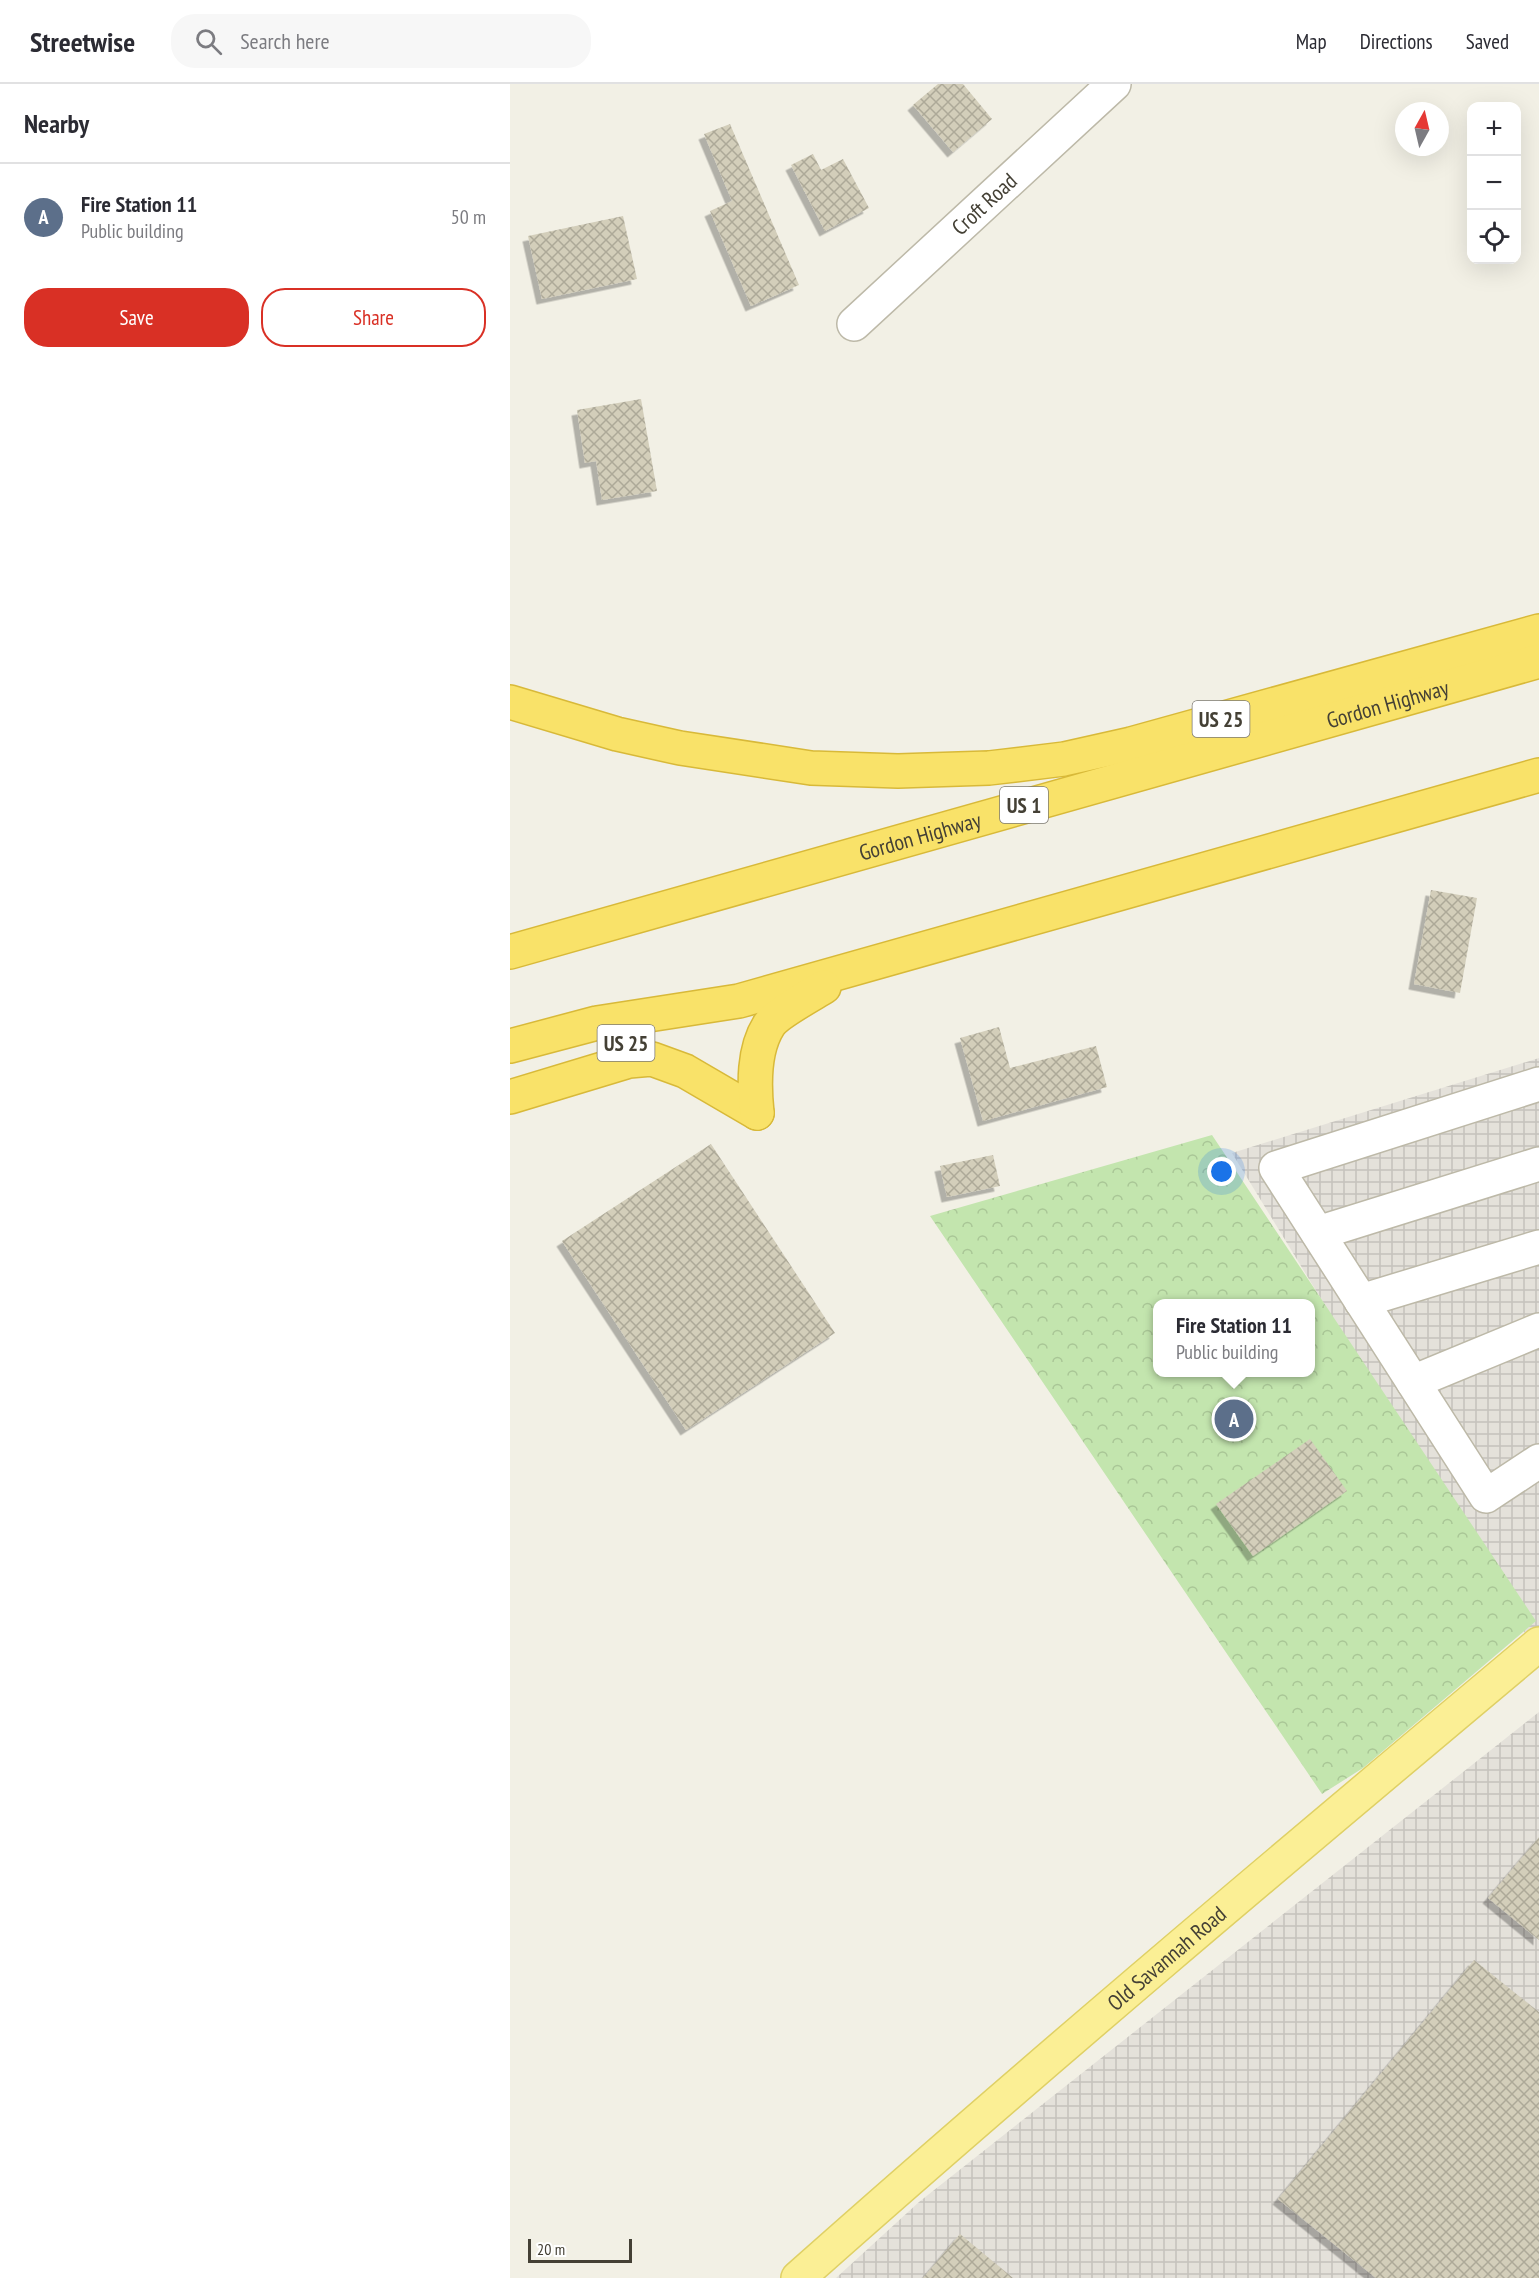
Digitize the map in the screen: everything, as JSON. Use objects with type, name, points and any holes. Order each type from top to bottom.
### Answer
[{"type":"highway","name":"US 25","points":[[510,702],[617,734],[680,748],[800,767],[898,771],[989,768],[1064,759],[1131,744],[1539,631]]},
{"type":"highway","name":"Gordon Highway","points":[[510,952],[1539,661]]},
{"type":"highway","points":[[510,1046],[597,1023],[739,1001],[1539,776]]},
{"type":"highway","points":[[510,1097],[629,1060],[652,1059],[685,1071],[757,1113],[754,1087],[756,1069],[770,1023],[856,968]]},
{"type":"highway","name":"US 25","points":[[510,1080],[588,1057],[739,1001]]},
{"type":"main road","name":"Old Savannah Road","points":[[798,2278],[935,2156],[1539,1644]]},
{"type":"street","name":"Croft Road","points":[[854,324],[1114,84]]},
{"type":"street","points":[[1539,1084],[1276,1168],[1486,1496],[1539,1461]]},
{"type":"street","points":[[1318,1233],[1539,1164]]},
{"type":"street","points":[[1361,1301],[1539,1247]]},
{"type":"street","points":[[1413,1382],[1539,1330]]},
{"type":"shaded area","points":[[1539,1058],[1539,1656],[1232,1153]]},
{"type":"shaded area","points":[[1539,1712],[1539,2278],[836,2278],[919,2202]]},
{"type":"green space","points":[[1212,1135],[1536,1621],[1363,1768],[1322,1794],[930,1216]]},
{"type":"building","points":[[938,84],[963,84],[992,119],[953,152],[913,105]]},
{"type":"building","points":[[730,124],[799,285],[751,306],[710,211],[732,201],[704,134]]},
{"type":"building","points":[[813,154],[821,170],[843,159],[869,208],[825,231],[791,165]]},
{"type":"building","points":[[623,216],[637,279],[542,299],[528,236]]},
{"type":"building","points":[[641,399],[657,491],[602,500],[596,461],[585,463],[577,410]]},
{"type":"building","points":[[1431,890],[1477,898],[1460,993],[1414,984]]},
{"type":"building","points":[[999,1027],[1010,1068],[1096,1046],[1107,1087],[983,1121],[960,1038]]},
{"type":"building","points":[[711,1144],[835,1333],[686,1430],[562,1241]]},
{"type":"building","points":[[993,1155],[1000,1186],[947,1197],[940,1166]]},
{"type":"building","points":[[1310,1439],[1347,1491],[1253,1556],[1216,1504]]},
{"type":"building","points":[[1539,1837],[1539,1940],[1488,1898]]},
{"type":"building","points":[[1474,1960],[1539,2012],[1539,2278],[1376,2278],[1278,2199]]},
{"type":"building","points":[[960,2234],[1013,2278],[923,2278]]},
{"type":"place","name":"Fire Station 11","points":[[1234,1419]]}]
